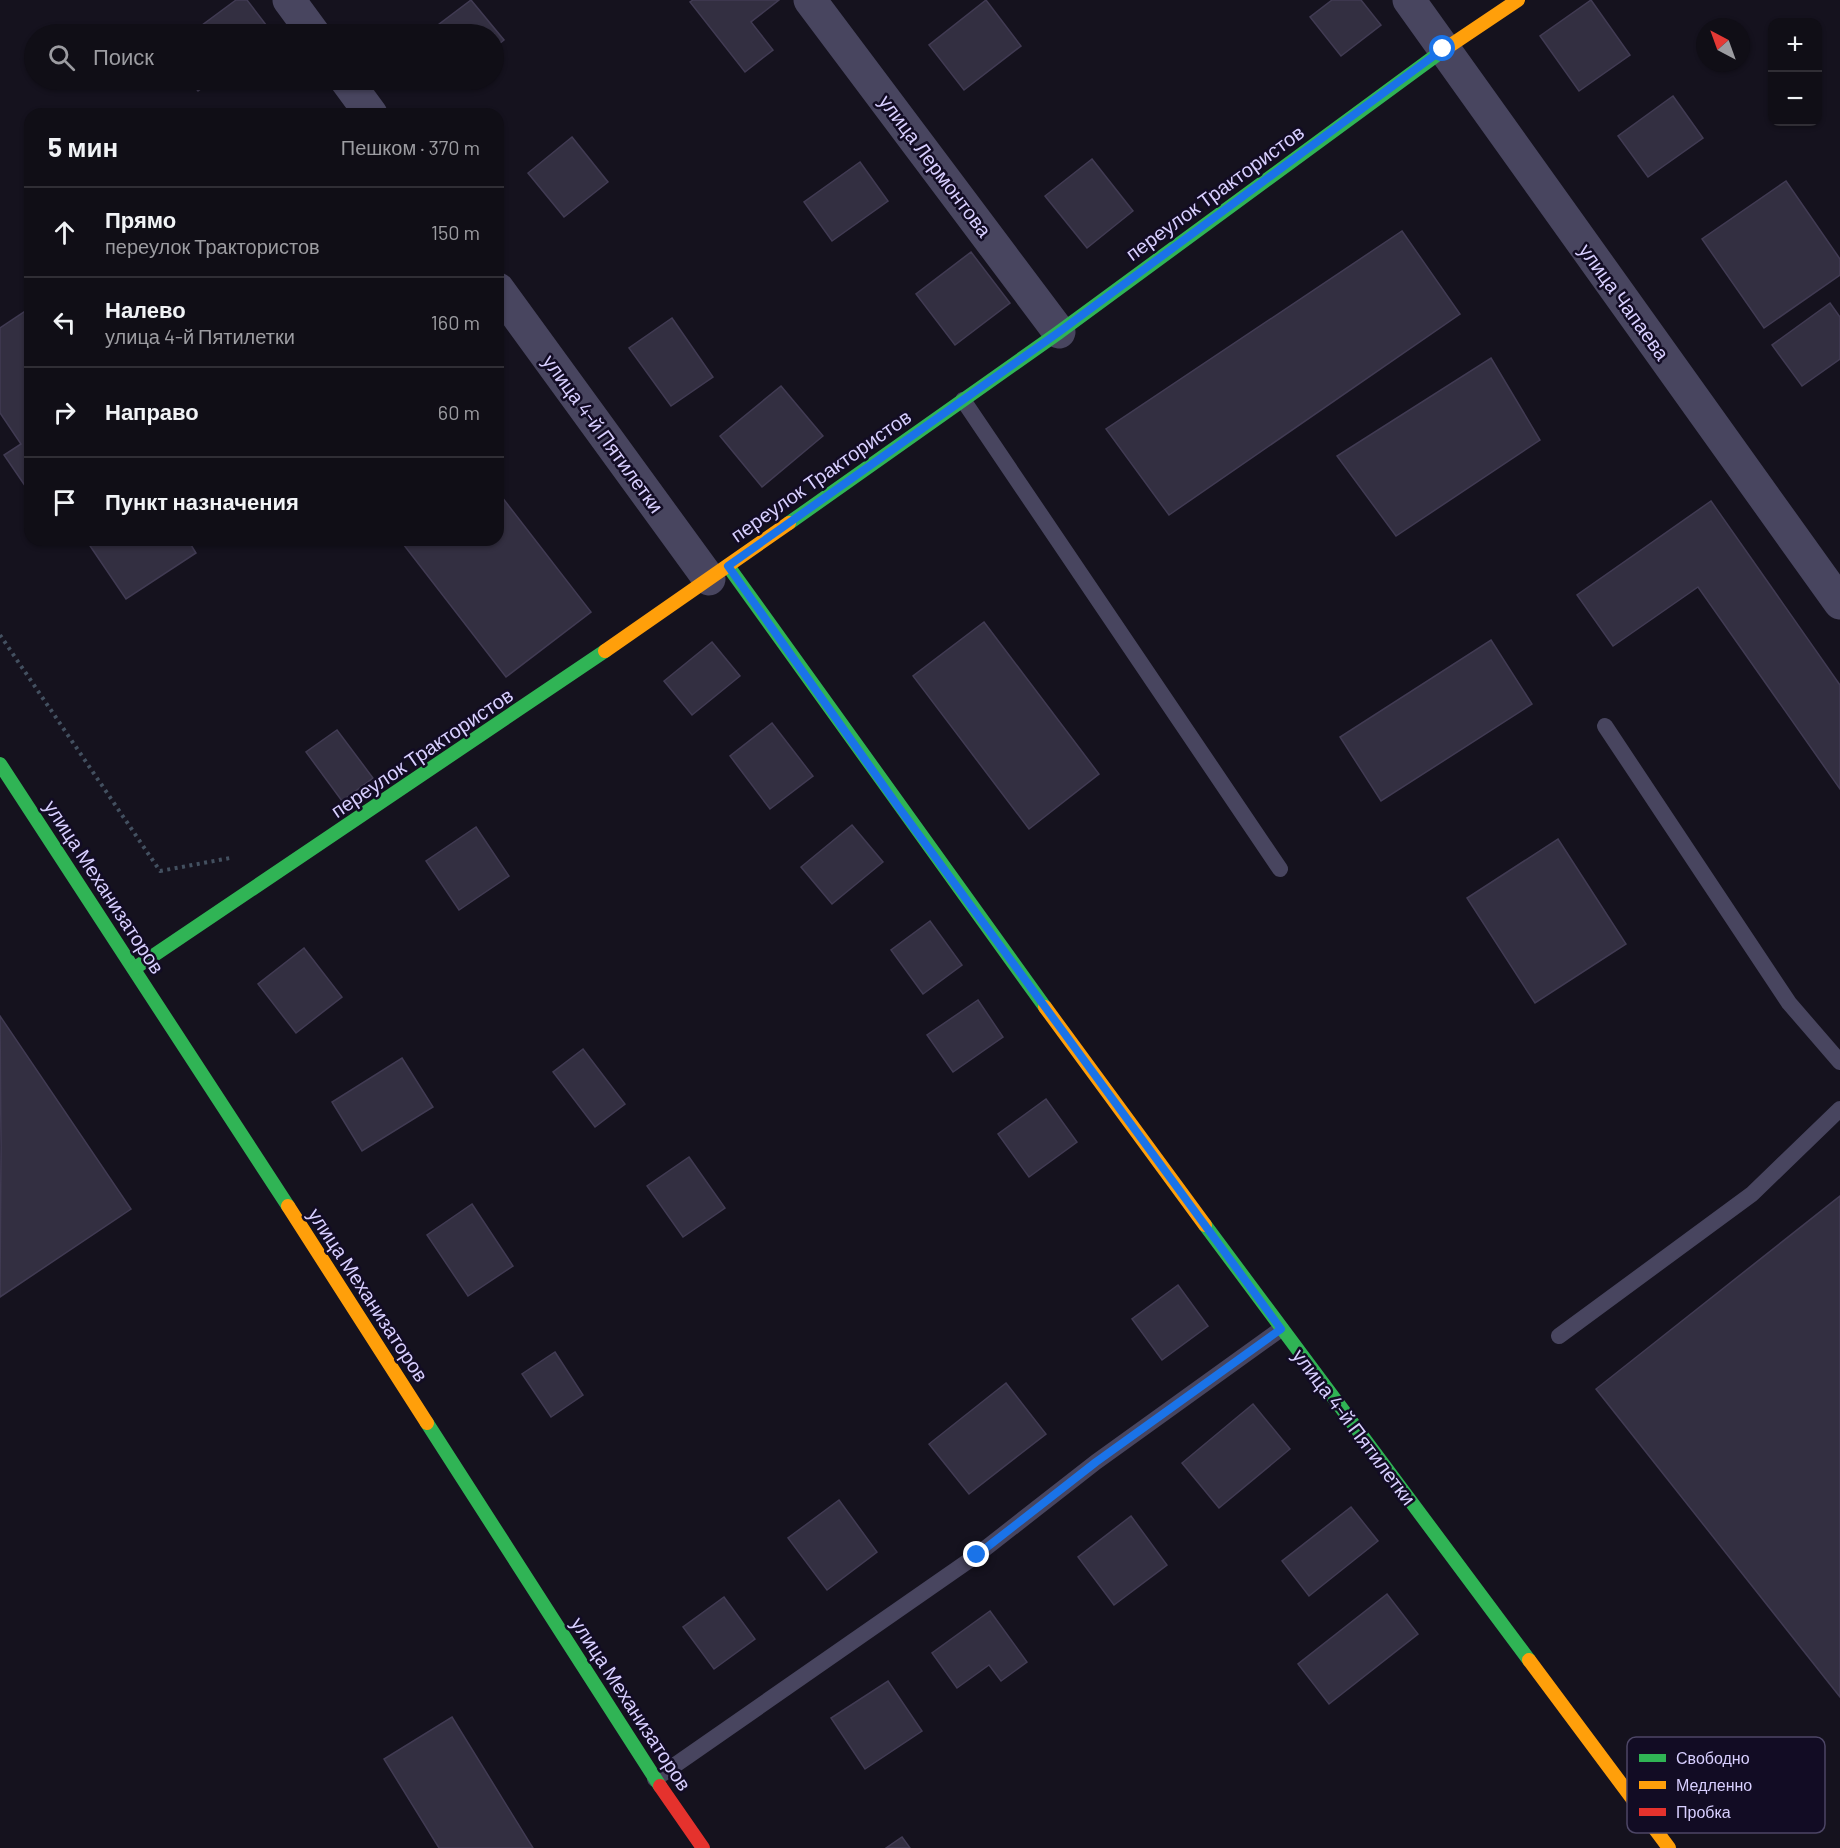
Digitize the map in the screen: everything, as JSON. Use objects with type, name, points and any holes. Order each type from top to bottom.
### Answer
[{"type":"street","points":[[289,0],[307,24]]},
{"type":"street","name":"улица Лермонтова","points":[[810,0],[1059,332]]},
{"type":"street","name":"улица Чапаева","points":[[1409,0],[1840,603]]},
{"type":"street","name":"переулок Трактористов","points":[[135,968],[331,839],[718,572],[1059,332],[1443,49],[1518,0]]},
{"type":"street","points":[[353,90],[367,108]]},
{"type":"street","name":"улица 4-й Пятилетки","points":[[504,297],[900,809],[1281,1329],[1627,1792]]},
{"type":"street","name":"улица Механизаторов","points":[[0,764],[135,968],[655,1779],[703,1848]]},
{"type":"street","name":"улица 4-й Пятилетки","points":[[1658,1833],[1669,1848]]},
{"type":"lane","points":[[963,400],[1280,869]]},
{"type":"lane","points":[[1605,726],[1789,1004],[1840,1062]]},
{"type":"lane","points":[[1559,1336],[1752,1194],[1840,1109]]},
{"type":"lane","points":[[655,1779],[977,1555],[1096,1462],[1281,1329]]},
{"type":"path","points":[[0,635],[160,872],[240,856]]},
{"type":"building","points":[[236,0],[247,0],[265,24],[204,24]]},
{"type":"building","points":[[471,0],[491,24],[439,24]]},
{"type":"building","points":[[693,0],[779,0],[751,22],[773,50],[745,72],[690,2]]},
{"type":"building","points":[[986,0],[1021,46],[964,90],[929,45]]},
{"type":"building","points":[[1332,0],[1361,0],[1381,25],[1341,56],[1310,17]]},
{"type":"building","points":[[1591,0],[1630,55],[1579,91],[1540,36]]},
{"type":"building","points":[[1673,96],[1703,138],[1648,177],[1618,136]]},
{"type":"building","points":[[572,137],[608,182],[564,217],[528,173]]},
{"type":"building","points":[[1092,159],[1133,211],[1087,248],[1045,196]]},
{"type":"building","points":[[860,162],[888,201],[832,241],[804,202]]},
{"type":"building","points":[[1786,181],[1840,259],[1840,275],[1764,328],[1702,239]]},
{"type":"building","points":[[1402,231],[1460,314],[1169,515],[1106,429]]},
{"type":"building","points":[[971,252],[1010,303],[955,345],[916,294]]},
{"type":"building","points":[[1830,303],[1840,317],[1840,359],[1802,386],[1772,345]]},
{"type":"building","points":[[24,312],[24,484],[4,455],[21,444],[0,413],[0,328]]},
{"type":"building","points":[[672,318],[713,377],[671,406],[629,348]]},
{"type":"building","points":[[1491,358],[1540,440],[1396,536],[1337,456]]},
{"type":"building","points":[[781,386],[823,436],[762,487],[720,436]]},
{"type":"building","points":[[504,500],[591,612],[506,677],[405,546],[504,546]]},
{"type":"building","points":[[1711,501],[1840,685],[1840,789],[1698,587],[1613,646],[1577,595]]},
{"type":"building","points":[[90,546],[192,546],[196,553],[126,599]]},
{"type":"building","points":[[984,622],[1099,774],[1029,829],[913,676]]},
{"type":"building","points":[[1491,640],[1532,704],[1381,801],[1340,737]]},
{"type":"building","points":[[712,642],[740,676],[692,715],[664,681]]},
{"type":"building","points":[[772,723],[813,776],[770,809],[730,756]]},
{"type":"building","points":[[337,730],[373,778],[342,801],[306,752]]},
{"type":"building","points":[[852,825],[883,862],[832,904],[801,867]]},
{"type":"building","points":[[476,827],[509,876],[459,910],[426,861]]},
{"type":"building","points":[[1558,839],[1626,944],[1535,1003],[1467,898]]},
{"type":"building","points":[[930,921],[962,965],[923,994],[891,950]]},
{"type":"building","points":[[304,948],[342,997],[296,1033],[258,984]]},
{"type":"building","points":[[978,1000],[1003,1037],[953,1072],[927,1035]]},
{"type":"building","points":[[0,1016],[131,1209],[0,1297],[1,1147]]},
{"type":"building","points":[[583,1049],[625,1104],[595,1127],[553,1072]]},
{"type":"building","points":[[402,1058],[433,1107],[362,1151],[332,1102]]},
{"type":"building","points":[[1046,1099],[1077,1142],[1029,1177],[998,1134]]},
{"type":"building","points":[[689,1157],[725,1208],[683,1237],[647,1186]]},
{"type":"building","points":[[1840,1196],[1840,1697],[1596,1389]]},
{"type":"building","points":[[472,1204],[513,1266],[468,1296],[427,1235]]},
{"type":"building","points":[[1178,1285],[1208,1326],[1162,1360],[1132,1319]]},
{"type":"building","points":[[555,1352],[583,1395],[551,1417],[522,1374]]},
{"type":"building","points":[[1006,1383],[1046,1434],[969,1494],[929,1444]]},
{"type":"building","points":[[1253,1404],[1290,1449],[1219,1508],[1182,1463]]},
{"type":"building","points":[[839,1500],[877,1552],[827,1590],[788,1538]]},
{"type":"building","points":[[1351,1507],[1378,1541],[1309,1596],[1282,1561]]},
{"type":"building","points":[[1131,1516],[1167,1565],[1114,1605],[1078,1557]]},
{"type":"building","points":[[1387,1594],[1418,1634],[1329,1704],[1298,1664]]},
{"type":"building","points":[[724,1597],[755,1639],[714,1669],[683,1627]]},
{"type":"building","points":[[990,1611],[1027,1662],[1001,1681],[989,1665],[957,1688],[932,1653]]},
{"type":"building","points":[[888,1681],[922,1731],[865,1769],[831,1718]]},
{"type":"building","points":[[452,1717],[533,1848],[439,1848],[384,1759]]},
{"type":"building","points":[[902,1837],[910,1848],[886,1848]]},
{"type":"traffic: fast","points":[[789,523],[1058,333],[1442,51]]},
{"type":"traffic: fast","points":[[728,566],[1045,1007]]},
{"type":"traffic: fast","points":[[135,968],[605,651]]},
{"type":"traffic: fast","points":[[0,764],[288,1206]]},
{"type":"traffic: fast","points":[[1205,1225],[1529,1660]]},
{"type":"traffic: fast","points":[[427,1423],[660,1786]]},
{"type":"traffic: slow","points":[[1442,51],[1518,0]]},
{"type":"traffic: slow","points":[[605,651],[789,523]]},
{"type":"traffic: slow","points":[[1045,1007],[1205,1225]]},
{"type":"traffic: slow","points":[[288,1206],[427,1423]]},
{"type":"traffic: slow","points":[[1529,1660],[1627,1792]]},
{"type":"traffic: slow","points":[[1658,1833],[1669,1848]]},
{"type":"traffic: jam","points":[[660,1786],[703,1848]]},
{"type":"route","points":[[977,1555],[1096,1462],[1281,1329],[900,809],[728,566],[1059,332],[1443,49]]}]
